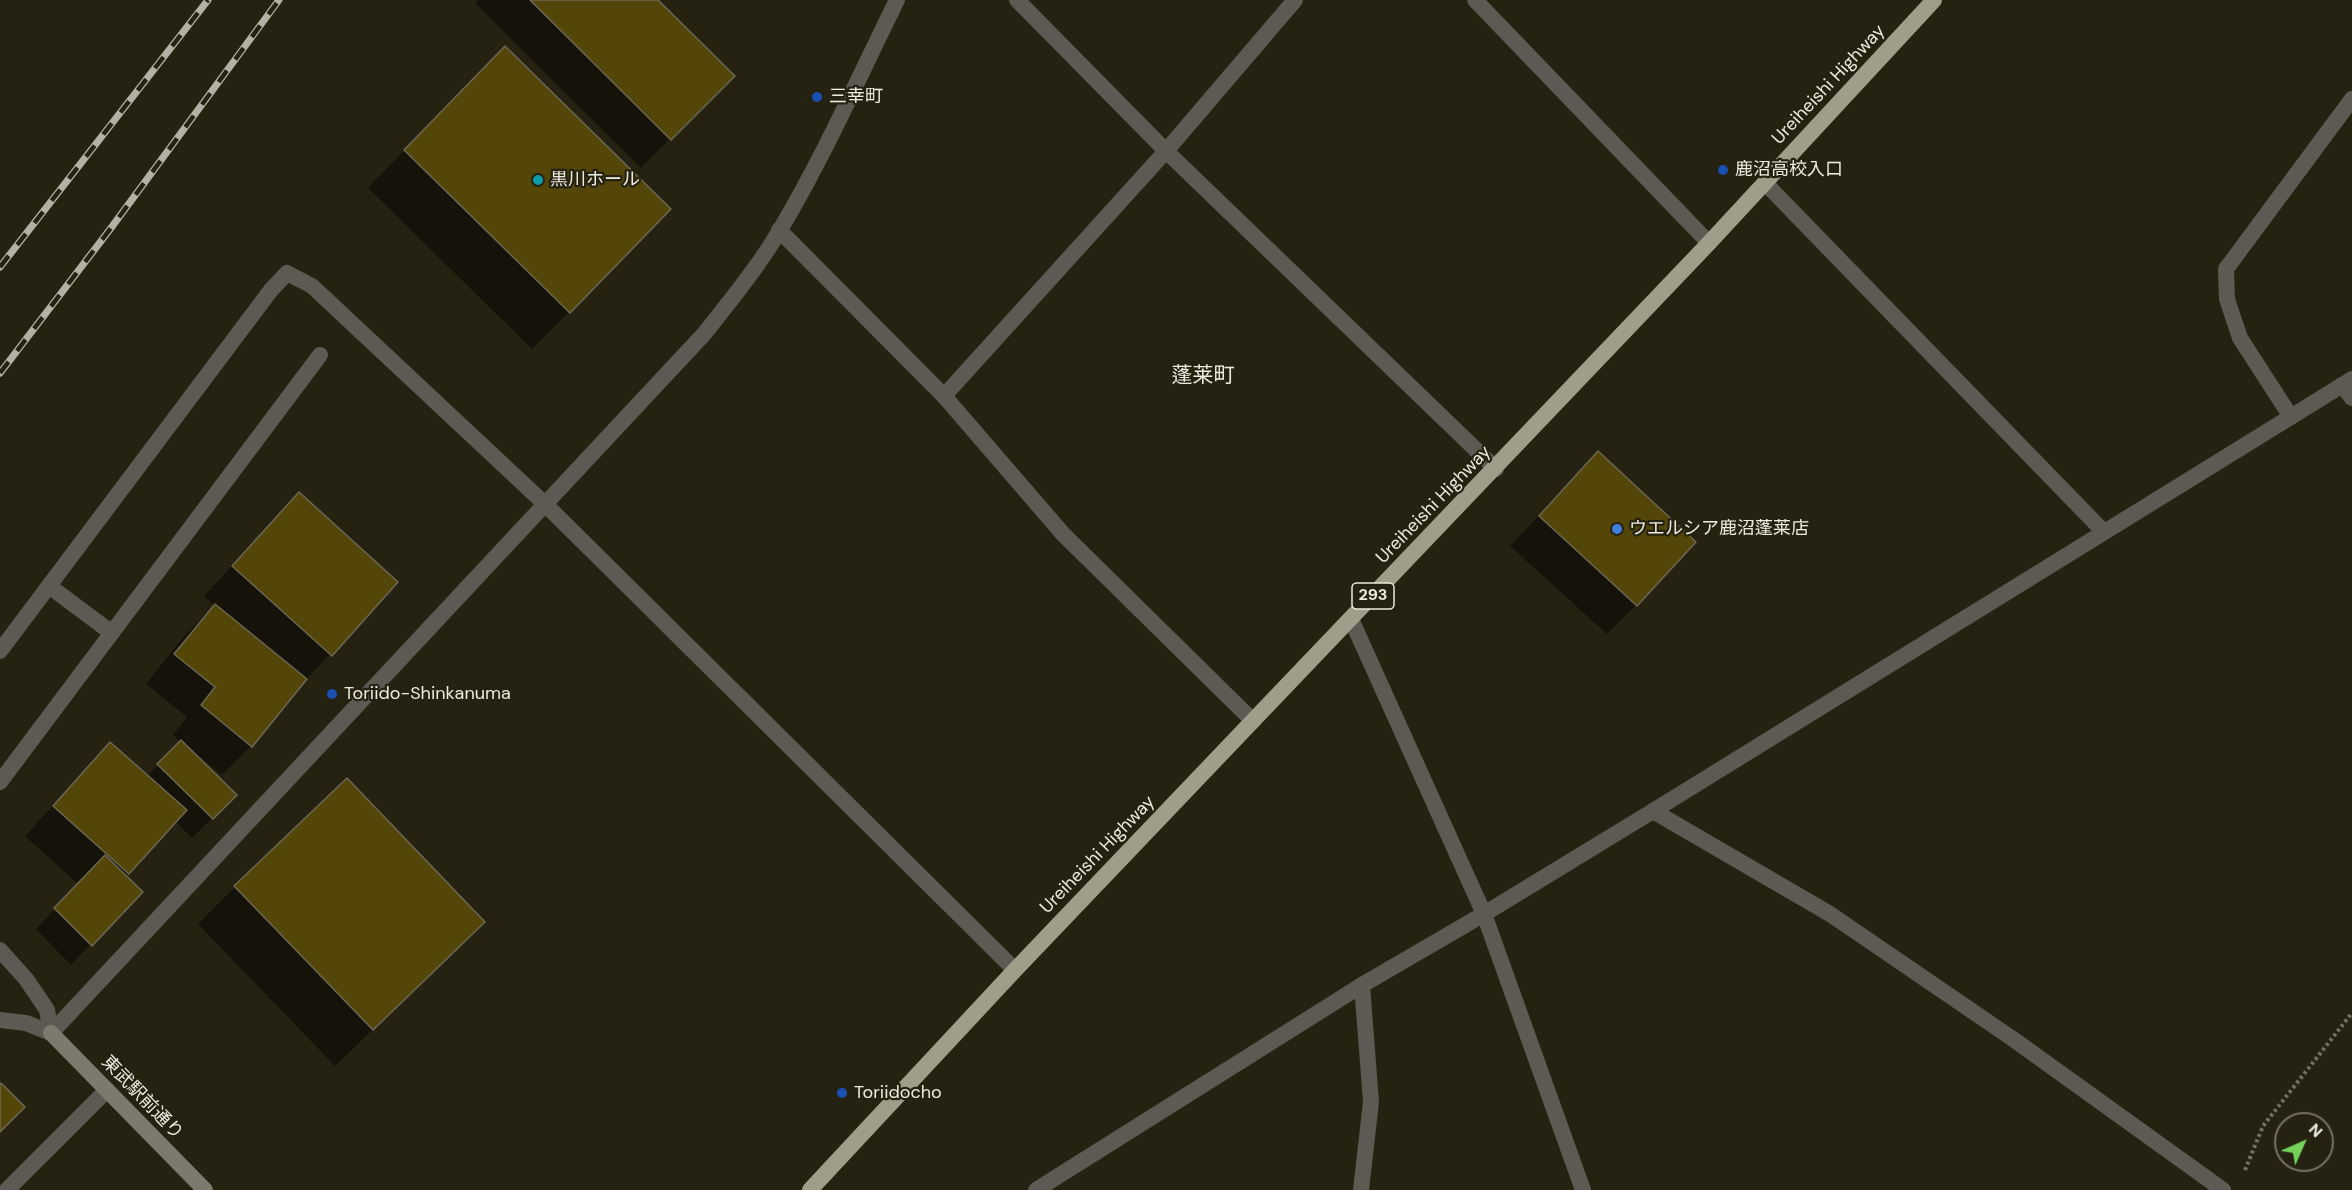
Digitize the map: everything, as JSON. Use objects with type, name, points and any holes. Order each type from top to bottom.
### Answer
[{"type":"highway","name":"Ureiheishi Highway","points":[[810,1190],[1015,970],[1710,243],[1934,0]]},
{"type":"main road","name":"東武駅前通り","points":[[51,1033],[205,1190]]},
{"type":"street","points":[[51,1033],[704,334],[740,289],[779,230],[807,180],[897,0]]},
{"type":"street","points":[[1017,0],[1166,151],[1496,469]]},
{"type":"street","points":[[944,396],[1166,151],[1295,0]]},
{"type":"street","points":[[1474,0],[1710,243]]},
{"type":"street","points":[[2291,417],[2240,338],[2227,300],[2226,269],[2352,99]]},
{"type":"street","points":[[1765,183],[2103,531]]},
{"type":"street","points":[[779,230],[944,396],[1063,534],[1253,721]]},
{"type":"street","points":[[0,651],[271,290],[287,273],[312,286],[546,505],[1015,970]]},
{"type":"street","points":[[0,782],[320,355]]},
{"type":"street","points":[[1036,1190],[1362,985],[1653,811],[2103,531],[2291,417],[2349,387]]},
{"type":"street","points":[[49,586],[112,633]]},
{"type":"street","points":[[1352,619],[1484,914],[1583,1190]]},
{"type":"street","points":[[1653,811],[1830,914],[2013,1039],[2223,1190]]},
{"type":"street","points":[[0,950],[26,979],[47,1010],[51,1033]]},
{"type":"street","points":[[1361,1190],[1371,1101],[1362,985]]},
{"type":"street","points":[[0,1020],[26,1023],[51,1033]]},
{"type":"street","points":[[7,1190],[107,1090]]},
{"type":"path","points":[[2241,1179],[2263,1126],[2352,1013]]},
{"type":"building","points":[[530,0],[658,0],[735,76],[671,140]]},
{"type":"building","name":"黒川ホール","points":[[505,46],[671,209],[570,313],[404,150]]},
{"type":"building","name":"ウエルシア鹿沼蓬莱店","points":[[1598,451],[1696,542],[1637,606],[1539,516]]},
{"type":"building","points":[[299,492],[398,582],[332,656],[232,566]]},
{"type":"building","points":[[215,604],[307,679],[252,747],[201,705],[215,687],[174,654]]},
{"type":"building","points":[[181,740],[237,795],[213,819],[157,764]]},
{"type":"building","points":[[110,742],[187,810],[129,874],[53,806]]},
{"type":"building","points":[[347,778],[485,922],[373,1030],[234,886]]},
{"type":"building","points":[[105,855],[143,892],[92,946],[54,908]]},
{"type":"building","points":[[1,1083],[25,1107],[0,1132],[0,1085]]},
{"type":"railway","points":[[0,267],[208,0]]},
{"type":"railway","points":[[0,373],[111,228],[279,0]]},
{"type":"place","name":"三幸町","points":[[817,97]]},
{"type":"place","name":"鹿沼高校入口","points":[[1723,170]]},
{"type":"place","name":"黒川ホール","points":[[538,180]]},
{"type":"place","name":"ウエルシア鹿沼蓬莱店","points":[[1617,529]]},
{"type":"place","name":"Toriido-Shinkanuma","points":[[332,694]]},
{"type":"place","name":"Toriidocho","points":[[842,1093]]},
{"type":"district","name":"蓬莱町","points":[[1203,376]]}]
